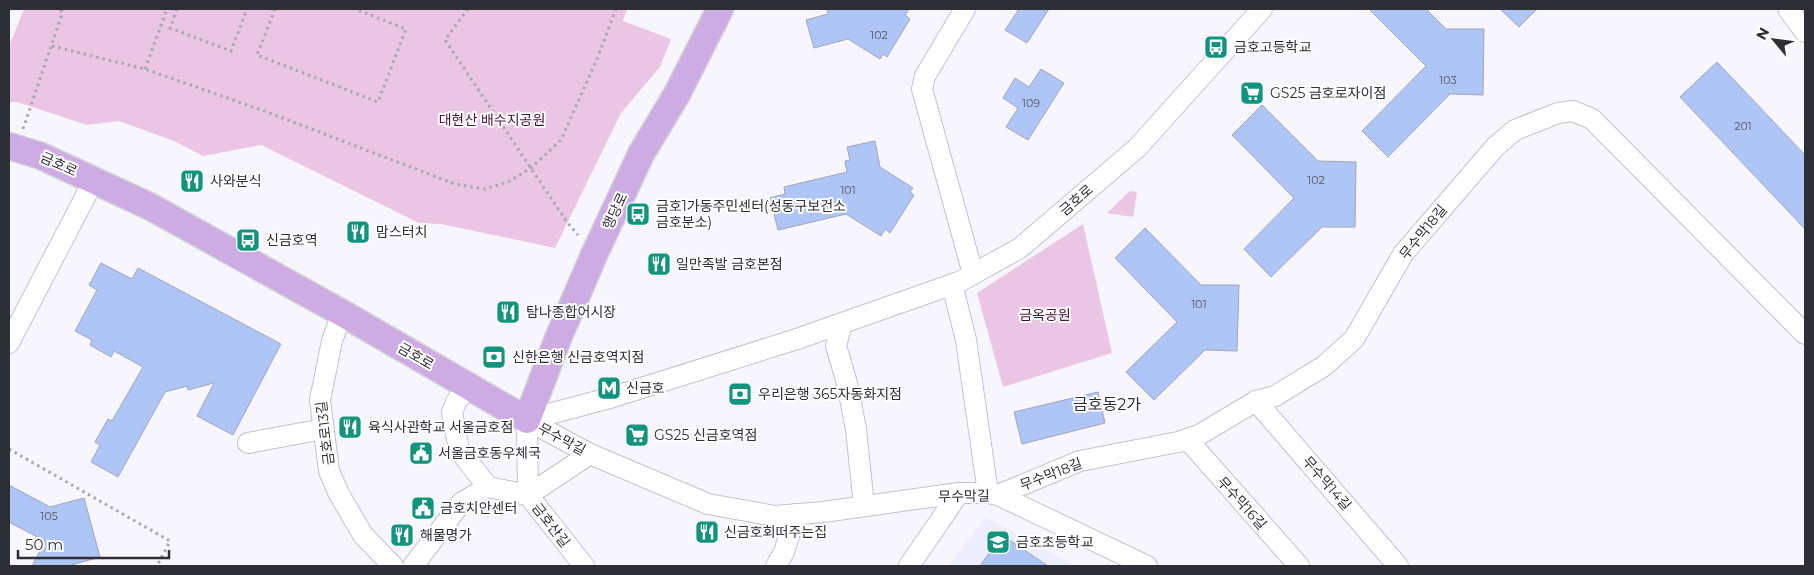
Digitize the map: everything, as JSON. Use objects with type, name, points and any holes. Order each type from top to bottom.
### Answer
[{"type":"main road","name":"행당로","points":[[526,420],[594,255],[641,154],[677,94],[720,9]]},
{"type":"main road","name":"금호로","points":[[13,147],[41,156],[151,207],[342,313],[526,420]]},
{"type":"street","points":[[965,9],[925,76],[922,89],[973,274]]},
{"type":"street","name":"금호로","points":[[526,420],[613,397],[842,323],[952,284],[1020,248],[1137,148],[1262,9]]},
{"type":"street","points":[[1788,9],[1805,32]]},
{"type":"street","name":"무수막18길","points":[[993,494],[1080,461],[1178,442],[1198,435],[1256,401],[1275,396],[1324,366],[1354,339],[1403,254],[1496,146],[1515,130],[1558,113],[1573,111],[1592,119],[1805,334]]},
{"type":"street","points":[[9,343],[94,180]]},
{"type":"street","points":[[952,284],[966,340],[993,494]]},
{"type":"street","name":"금호로13길","points":[[342,313],[332,341],[320,400],[329,471],[339,494],[363,535],[384,563]]},
{"type":"street","points":[[842,323],[836,346],[856,429],[864,506]]},
{"type":"street","points":[[468,386],[456,402],[452,412],[459,450],[488,487],[528,495],[590,454]]},
{"type":"street","name":"무수막14길","points":[[1256,401],[1398,566]]},
{"type":"street","name":"무수막길","points":[[526,420],[590,454],[708,504],[775,516],[959,493],[993,494],[1147,566]]},
{"type":"street","name":"금호산길","points":[[526,420],[528,495],[584,566]]},
{"type":"street","points":[[248,443],[323,429]]},
{"type":"street","name":"무수막16길","points":[[1187,439],[1299,566]]},
{"type":"street","points":[[413,566],[461,503],[488,487]]},
{"type":"street","points":[[909,566],[959,493]]},
{"type":"street","points":[[776,566],[784,552],[796,514]]},
{"type":"path","points":[[13,147],[52,46],[63,9]]},
{"type":"path","points":[[145,69],[167,9]]},
{"type":"path","points":[[177,9],[170,28],[231,51],[247,9]]},
{"type":"path","points":[[275,9],[257,55],[378,102],[406,28],[355,9]]},
{"type":"path","points":[[468,9],[445,40],[567,222],[594,255]]},
{"type":"path","points":[[52,46],[145,69],[267,112],[455,184],[485,189],[508,182],[531,168],[561,140],[597,59],[616,9]]},
{"type":"path","points":[[9,449],[170,541],[156,566]]},
{"type":"shaded area","name":"금호초등학교","points":[[986,517],[1075,566],[948,566]]},
{"type":"green space","name":"대현산 배수지공원","points":[[24,9],[627,9],[623,21],[671,39],[660,67],[621,113],[555,248],[441,224],[419,223],[261,145],[203,156],[174,141],[119,121],[87,125],[17,102],[9,102],[9,46]]},
{"type":"green space","points":[[1130,191],[1137,192],[1133,217],[1107,213]]},
{"type":"green space","name":"금옥공원","points":[[1083,224],[1112,353],[1003,387],[977,293]]},
{"type":"building","points":[[827,9],[909,9],[905,15],[910,19],[887,57],[883,54],[880,59],[848,39],[814,48],[806,20],[828,14]]},
{"type":"building","points":[[1019,9],[1049,9],[1027,43],[1005,30]]},
{"type":"building","points":[[1369,9],[1426,9],[1446,29],[1484,29],[1483,95],[1450,94],[1388,157],[1362,131],[1426,66]]},
{"type":"building","points":[[1500,9],[1537,9],[1519,27]]},
{"type":"building","points":[[1717,62],[1805,155],[1805,229],[1680,97]]},
{"type":"building","points":[[1041,69],[1064,83],[1028,140],[1006,127],[1018,108],[1003,98],[1015,78],[1029,87]]},
{"type":"building","points":[[1262,105],[1318,161],[1356,162],[1355,227],[1322,227],[1271,277],[1244,249],[1294,198],[1232,135]]},
{"type":"building","points":[[875,141],[880,167],[913,188],[910,192],[914,195],[890,233],[885,229],[881,236],[846,214],[778,230],[770,198],[785,194],[784,187],[847,172],[845,161],[850,160],[847,147]]},
{"type":"building","points":[[1145,228],[1201,285],[1239,285],[1237,351],[1205,350],[1154,400],[1126,372],[1177,322],[1115,258]]},
{"type":"building","points":[[101,263],[132,279],[138,268],[281,344],[233,435],[197,416],[214,383],[188,390],[187,386],[165,392],[118,477],[91,462],[100,445],[95,442],[108,419],[112,421],[143,367],[114,351],[111,357],[90,345],[92,340],[75,331],[97,290],[89,285]]},
{"type":"building","points":[[1098,392],[1105,423],[1022,444],[1014,412]]},
{"type":"building","points":[[9,485],[50,507],[84,498],[100,557],[68,566],[32,566],[45,541],[9,522]]},
{"type":"building","points":[[1002,535],[1048,566],[980,566]]},
{"type":"place","name":"금호고등학교","points":[[1216,47]]},
{"type":"place","name":"GS25 금호로자이점","points":[[1252,93]]},
{"type":"place","name":"사와분식","points":[[192,181]]},
{"type":"place","name":"금호1가동주민센터(성동구보건소 금호분소)","points":[[638,214]]},
{"type":"place","name":"맘스터치","points":[[358,232]]},
{"type":"place","name":"신금호역","points":[[248,240]]},
{"type":"place","name":"일만족발 금호본점","points":[[659,264]]},
{"type":"place","name":"탐나종합어시장","points":[[508,312]]},
{"type":"place","name":"신한은행 신금호역지점","points":[[494,357]]},
{"type":"place","name":"신금호","points":[[609,388]]},
{"type":"place","name":"우리은행 365자동화지점","points":[[740,394]]},
{"type":"place","name":"육식사관학교 서울금호점","points":[[350,427]]},
{"type":"place","name":"GS25 신금호역점","points":[[637,435]]},
{"type":"place","name":"서울금호동우체국","points":[[421,453]]},
{"type":"place","name":"금호치안센터","points":[[423,508]]},
{"type":"place","name":"신금호회떠주는집","points":[[707,532]]},
{"type":"place","name":"해물명가","points":[[402,535]]},
{"type":"place","name":"금호초등학교","points":[[998,542]]},
{"type":"district","name":"금호동2가","points":[[1107,404]]}]
